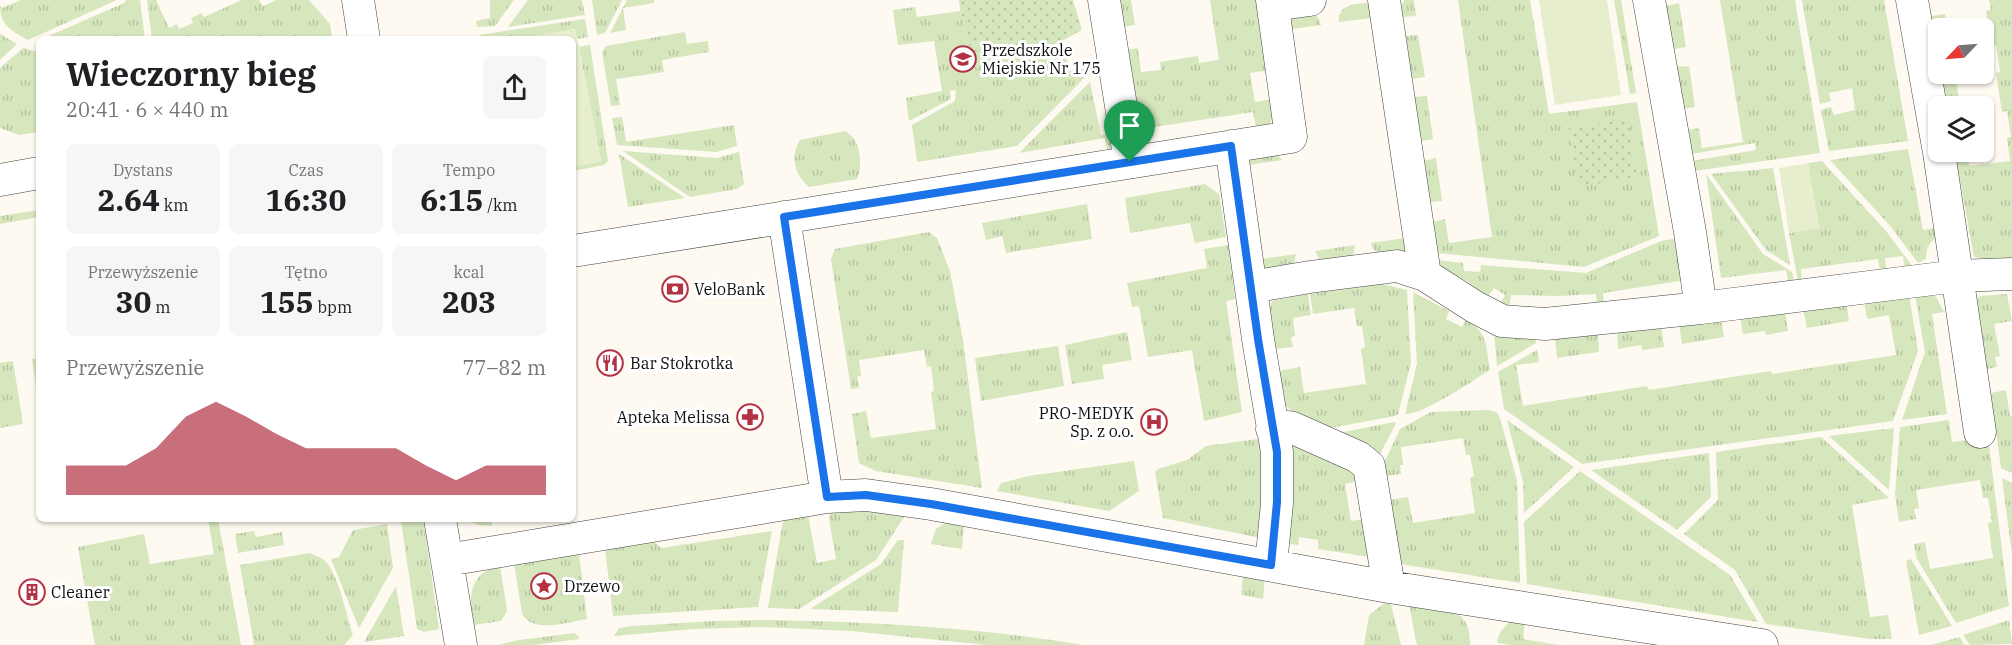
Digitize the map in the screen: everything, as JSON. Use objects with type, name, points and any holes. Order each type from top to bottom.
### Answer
[{"type":"street","points":[[358,0],[364,36]]},
{"type":"street","points":[[1104,0],[1130,162]]},
{"type":"street","points":[[576,251],[1292,137],[1272,3],[1310,0]]},
{"type":"street","points":[[1384,0],[1425,275]]},
{"type":"street","points":[[1649,0],[1690,232],[1701,308]]},
{"type":"street","points":[[1912,0],[1929,96]]},
{"type":"street","points":[[1231,146],[1277,452],[1277,502],[1271,565]]},
{"type":"street","points":[[1940,162],[1980,432]]},
{"type":"street","points":[[0,180],[36,174]]},
{"type":"street","points":[[784,217],[827,497]]},
{"type":"street","points":[[1251,287],[1397,266],[1425,275],[1502,321],[1545,324],[1701,308],[1957,276],[2012,274]]},
{"type":"street","points":[[1272,429],[1293,428],[1358,457],[1369,466],[1389,587]]},
{"type":"street","points":[[447,560],[827,497],[866,495],[953,508],[1389,587],[1762,645]]},
{"type":"street","points":[[441,522],[461,645]]},
{"type":"green space","points":[[21,0],[117,0],[28,40],[8,27],[2,18],[0,5],[2,8]]},
{"type":"green space","points":[[126,0],[140,0],[145,36],[49,36],[124,3]]},
{"type":"green space","points":[[147,0],[156,0],[169,28],[177,24],[179,29],[193,23],[191,18],[201,13],[204,17],[242,0],[259,0],[263,6],[276,0],[309,0],[330,24],[332,36],[152,36]]},
{"type":"green space","points":[[490,0],[514,0],[495,26],[477,27],[476,21],[490,18]]},
{"type":"green space","points":[[528,0],[582,0],[585,15],[508,27]]},
{"type":"green space","points":[[592,0],[622,0],[605,33],[597,35]]},
{"type":"green space","points":[[627,0],[654,0],[654,3],[623,8],[626,30],[610,33]]},
{"type":"green space","points":[[959,0],[1073,0],[1082,30],[1041,52],[975,67]]},
{"type":"green space","points":[[1117,0],[1131,0],[1135,25],[1122,27]]},
{"type":"green space","points":[[1210,0],[1260,0],[1270,70],[1250,73],[1255,102],[1274,99],[1272,119],[1257,132],[1253,112],[1148,128],[1151,148],[1141,147],[1126,50],[1138,48],[1141,72],[1161,70],[1160,62],[1198,56],[1199,63],[1219,60]]},
{"type":"green space","points":[[1404,0],[1414,0],[1416,16],[1403,17],[1401,6]]},
{"type":"green space","points":[[1458,0],[1530,0],[1549,114],[1637,102],[1659,236],[1584,267],[1437,253],[1433,222],[1445,219],[1449,243],[1492,237]]},
{"type":"green space","points":[[1539,0],[1607,0],[1621,95],[1555,105]]},
{"type":"green space","points":[[1614,0],[1621,0],[1636,93],[1630,94]]},
{"type":"green space","points":[[1720,0],[1795,0],[1820,153],[1694,171],[1692,161],[1756,150],[1755,143],[1692,154],[1688,130],[1699,128],[1702,148],[1743,142]]},
{"type":"green space","points":[[1802,0],[1884,0],[1908,141],[1829,151],[1821,110],[1831,107],[1834,115],[1855,110],[1852,88],[1829,93],[1831,101],[1820,104]]},
{"type":"green space","points":[[1989,0],[2012,0],[2012,265],[1974,257],[1957,162],[1968,162],[1969,166],[2010,161],[2007,138],[2011,137],[2007,111],[2002,112],[1996,73],[2000,72],[1996,45],[1994,45],[1994,18],[1987,18],[1986,11],[1991,10]]},
{"type":"green space","points":[[1367,3],[1379,17],[1339,22],[1341,12],[1347,6]]},
{"type":"green space","points":[[1679,3],[1686,47],[1674,49],[1666,6]]},
{"type":"green space","points":[[915,7],[917,17],[960,11],[975,66],[1041,52],[1058,43],[1066,54],[1069,71],[1100,66],[1107,71],[1087,75],[1017,146],[917,162],[912,125],[955,101],[956,90],[950,91],[951,99],[909,121],[906,98],[942,91],[934,41],[898,45],[893,10]]},
{"type":"green space","points":[[1314,12],[1321,25],[1284,30],[1288,17]]},
{"type":"green space","points":[[1945,14],[1946,18],[1932,18],[1932,16]]},
{"type":"green space","points":[[585,19],[588,37],[577,39],[575,29],[538,36],[479,35]]},
{"type":"green space","points":[[575,29],[601,161],[576,166],[576,36],[538,36]]},
{"type":"green space","points":[[685,32],[687,44],[708,41],[709,52],[662,60],[664,72],[616,79],[620,105],[611,106],[602,52],[606,46]]},
{"type":"green space","points":[[0,34],[17,44],[0,60]]},
{"type":"green space","points":[[1418,35],[1425,77],[1412,79],[1406,36]]},
{"type":"green space","points":[[590,45],[608,161],[604,165],[576,170],[576,166],[601,161],[579,47]]},
{"type":"green space","points":[[23,48],[36,51],[36,132],[19,135],[0,128],[0,68]]},
{"type":"green space","points":[[1689,66],[1695,107],[1684,109],[1676,67]]},
{"type":"green space","points":[[1090,82],[1101,135],[1119,132],[1120,147],[1108,155],[1105,138],[1019,153]]},
{"type":"green space","points":[[1943,84],[1956,84],[1958,96],[1945,96]]},
{"type":"green space","points":[[1427,96],[1433,139],[1421,141],[1414,97]]},
{"type":"green space","points":[[622,117],[626,142],[734,125],[737,146],[716,152],[617,145],[612,118]]},
{"type":"green space","points":[[1628,119],[1637,177],[1578,187],[1569,128]]},
{"type":"green space","points":[[845,131],[856,142],[859,152],[860,169],[857,179],[809,187],[800,177],[795,165],[795,152],[800,140]]},
{"type":"green space","points":[[1908,149],[1923,230],[1941,227],[1938,237],[1929,246],[1926,259],[1918,263],[1891,227],[1830,160]]},
{"type":"green space","points":[[623,151],[717,158],[739,152],[744,184],[737,189],[690,197]]},
{"type":"green space","points":[[1273,152],[1283,160],[1242,166],[1246,158]]},
{"type":"green space","points":[[619,154],[685,198],[628,207]]},
{"type":"green space","points":[[1436,158],[1442,201],[1430,202],[1423,161]]},
{"type":"green space","points":[[1822,161],[1886,231],[1916,271],[1905,273],[1903,256],[1885,258],[1887,276],[1881,276],[1878,259],[1801,269],[1802,286],[1799,286],[1789,233],[1819,228],[1808,163]]},
{"type":"green space","points":[[1808,163],[1819,228],[1789,233],[1779,168]]},
{"type":"green space","points":[[1773,168],[1790,265],[1766,250],[1711,174]]},
{"type":"green space","points":[[1706,174],[1763,254],[1792,272],[1795,287],[1789,288],[1786,270],[1721,278]]},
{"type":"green space","points":[[1205,184],[1219,194],[1226,237],[1195,243],[1190,223],[1130,233],[1125,198]]},
{"type":"green space","points":[[1087,204],[1092,239],[1006,253],[1002,236],[986,240],[982,223]]},
{"type":"green space","points":[[36,210],[36,218],[0,224],[0,216]]},
{"type":"green space","points":[[929,232],[937,238],[950,271],[963,340],[982,488],[876,471],[859,463],[852,414],[866,411],[871,438],[936,429],[931,392],[934,391],[931,366],[927,367],[924,350],[859,360],[861,376],[857,377],[859,388],[851,389],[831,259],[835,249]]},
{"type":"green space","points":[[1412,237],[1407,249],[1397,255],[1381,255],[1373,249],[1371,243]]},
{"type":"green space","points":[[1679,238],[1686,280],[1603,293],[1604,311],[1597,311],[1596,294],[1511,295],[1509,312],[1497,310],[1505,295],[1494,288],[1487,298],[1469,282],[1444,269],[1437,260],[1463,263],[1464,271],[1480,272],[1481,265],[1586,273],[1661,241]]},
{"type":"green space","points":[[1228,245],[1235,299],[1226,301],[1242,412],[1204,421],[1192,350],[1148,357],[1139,306],[1132,307],[1127,283],[1207,268],[1204,249]]},
{"type":"green space","points":[[1355,245],[1353,256],[1320,261],[1315,251]]},
{"type":"green space","points":[[1296,254],[1294,265],[1265,272],[1255,260]]},
{"type":"green space","points":[[1382,284],[1407,290],[1411,363],[1398,414],[1330,428],[1295,413],[1283,404],[1278,371],[1300,367],[1304,393],[1366,384],[1361,349],[1365,347],[1362,326],[1357,326],[1354,308],[1313,314],[1310,294]]},
{"type":"green space","points":[[1413,292],[1449,311],[1446,319],[1462,327],[1466,320],[1478,329],[1485,341],[1490,370],[1435,403],[1413,413],[1405,414],[1417,364]]},
{"type":"green space","points":[[1929,293],[1936,297],[1944,312],[1932,314],[1947,414],[1902,420],[1925,352],[1915,295]]},
{"type":"green space","points":[[1308,294],[1311,315],[1293,318],[1295,336],[1291,337],[1293,347],[1275,349],[1270,307],[1272,301]]},
{"type":"green space","points":[[2007,294],[2012,321],[1994,324],[2000,356],[1995,357],[1997,367],[1987,369],[1976,299],[1980,296]]},
{"type":"green space","points":[[1909,295],[1918,351],[1893,421],[1582,464],[1504,409],[1498,372],[1537,350],[1539,362],[1516,365],[1523,406],[1647,386],[1649,390],[1896,355],[1889,315],[1867,319],[1864,301]]},
{"type":"green space","points":[[1846,303],[1849,321],[1807,328],[1803,308]]},
{"type":"green space","points":[[1785,310],[1788,331],[1766,335],[1765,331],[1743,334],[1740,317]]},
{"type":"green space","points":[[1721,319],[1724,337],[1682,344],[1679,324]]},
{"type":"green space","points":[[1661,326],[1664,347],[1642,350],[1641,345],[1618,349],[1617,331]]},
{"type":"green space","points":[[1127,332],[1132,360],[1102,365],[1104,379],[1072,384],[1065,345]]},
{"type":"green space","points":[[1494,333],[1535,336],[1536,343],[1497,366]]},
{"type":"green space","points":[[1598,333],[1599,352],[1557,358],[1555,336]]},
{"type":"green space","points":[[1058,346],[1064,386],[981,401],[975,358]]},
{"type":"green space","points":[[36,358],[36,388],[32,359]]},
{"type":"green space","points":[[13,361],[23,424],[0,428],[0,363]]},
{"type":"green space","points":[[2006,390],[2010,416],[2012,416],[2012,473],[2001,468],[1991,393]]},
{"type":"green space","points":[[1489,410],[1496,412],[1500,418],[1517,481],[1520,583],[1400,564],[1389,500],[1408,497],[1413,523],[1475,513],[1470,478],[1474,476],[1470,455],[1466,455],[1463,438],[1401,447],[1403,465],[1400,465],[1401,474],[1386,476],[1383,465],[1400,429],[1431,412]]},
{"type":"green space","points":[[1507,420],[1574,467],[1524,513],[1523,482]]},
{"type":"green space","points":[[1949,420],[1952,442],[1988,437],[2009,606],[1956,623],[1917,559],[1914,544],[1925,542],[1930,569],[1993,558],[1988,523],[1992,522],[1988,498],[1983,498],[1980,480],[1916,490],[1919,508],[1914,509],[1916,519],[1899,522],[1895,495],[1900,427]]},
{"type":"green space","points":[[1396,423],[1380,454],[1339,433]]},
{"type":"green space","points":[[1894,428],[1889,490],[1829,436]]},
{"type":"green space","points":[[1821,437],[1889,498],[1852,505],[1870,617],[1888,615],[1892,639],[1870,639],[1766,624],[1735,570],[1684,534],[1718,500],[1716,452]]},
{"type":"green space","points":[[1258,439],[1267,452],[1265,539],[1163,518],[1155,472],[1158,469],[1187,460],[1206,446]]},
{"type":"green space","points":[[1292,445],[1352,462],[1364,480],[1345,484],[1351,521],[1370,518],[1376,558],[1318,549],[1318,540],[1299,537],[1298,545],[1283,543],[1285,454]]},
{"type":"green space","points":[[1709,453],[1711,497],[1677,530],[1591,470]]},
{"type":"green space","points":[[1134,461],[1139,491],[1109,511],[997,491],[1001,483],[1029,476]]},
{"type":"green space","points":[[1580,471],[1730,575],[1758,622],[1527,584],[1524,522]]},
{"type":"green space","points":[[2002,478],[2012,483],[2012,555]]},
{"type":"green space","points":[[840,509],[906,514],[876,560],[799,609],[768,608],[783,521],[808,515],[817,563],[836,559],[829,519],[830,513]]},
{"type":"green space","points":[[209,522],[219,522],[241,645],[95,645],[78,547],[144,534],[150,564],[214,554]]},
{"type":"green space","points":[[401,522],[424,523],[439,629],[424,632],[417,629]]},
{"type":"green space","points":[[472,522],[491,522],[492,526]]},
{"type":"green space","points":[[945,523],[964,525],[962,549],[931,544],[936,529]]},
{"type":"green space","points":[[387,524],[393,568],[359,628],[331,559],[339,557],[353,530]]},
{"type":"green space","points":[[254,531],[256,537],[282,532],[284,545],[238,553],[235,534]]},
{"type":"green space","points":[[772,531],[758,607],[613,616],[605,548],[653,540],[661,548]]},
{"type":"green space","points":[[898,540],[904,540],[898,612],[810,609],[881,564]]},
{"type":"green space","points":[[310,553],[323,559],[329,565],[353,635],[344,645],[254,645],[240,565]]},
{"type":"green space","points":[[579,553],[587,619],[552,625],[535,624],[527,620],[522,614],[514,563]]},
{"type":"green space","points":[[1911,559],[1952,626],[1919,635],[1906,561]]},
{"type":"green space","points":[[500,565],[507,611],[501,621],[473,625],[471,596],[476,581],[489,569]]},
{"type":"green space","points":[[1243,575],[1265,578],[1263,599],[1241,595]]},
{"type":"green space","points":[[396,586],[404,636],[364,642]]},
{"type":"green space","points":[[1385,603],[1391,604],[1401,645],[1364,645],[1369,615]]},
{"type":"green space","points":[[1409,605],[1452,611],[1459,615],[1466,622],[1470,645],[1417,645]]},
{"type":"green space","points":[[765,620],[924,626],[1083,645],[986,645],[851,631],[762,627],[694,629],[614,636],[619,628],[632,626]]},
{"type":"green space","points":[[2009,620],[2012,644],[1970,645],[1963,635]]},
{"type":"green space","points":[[1510,621],[1525,622],[1523,639],[1558,645],[1498,643],[1501,631]]},
{"type":"green space","points":[[574,633],[579,639],[534,645],[497,645],[519,640]]},
{"type":"green space","points":[[1960,637],[1964,645],[1931,645]]},
{"type":"place","name":"Przedszkole Miejskie Nr 175","points":[[963,59]]},
{"type":"place","name":"VeloBank","points":[[675,289]]},
{"type":"place","name":"Bar Stokrotka","points":[[610,363]]},
{"type":"place","name":"Apteka Melissa","points":[[750,417]]},
{"type":"place","name":"PRO-MEDYK Sp. z o.o.","points":[[1154,422]]},
{"type":"place","name":"Drzewo","points":[[544,586]]},
{"type":"place","name":"Cleaner","points":[[32,592]]},
{"type":"route","points":[[1231,146],[1258,339],[1277,452],[1277,502],[1271,565],[931,504],[855,494],[827,497],[784,217],[1130,162],[1231,146]]}]
